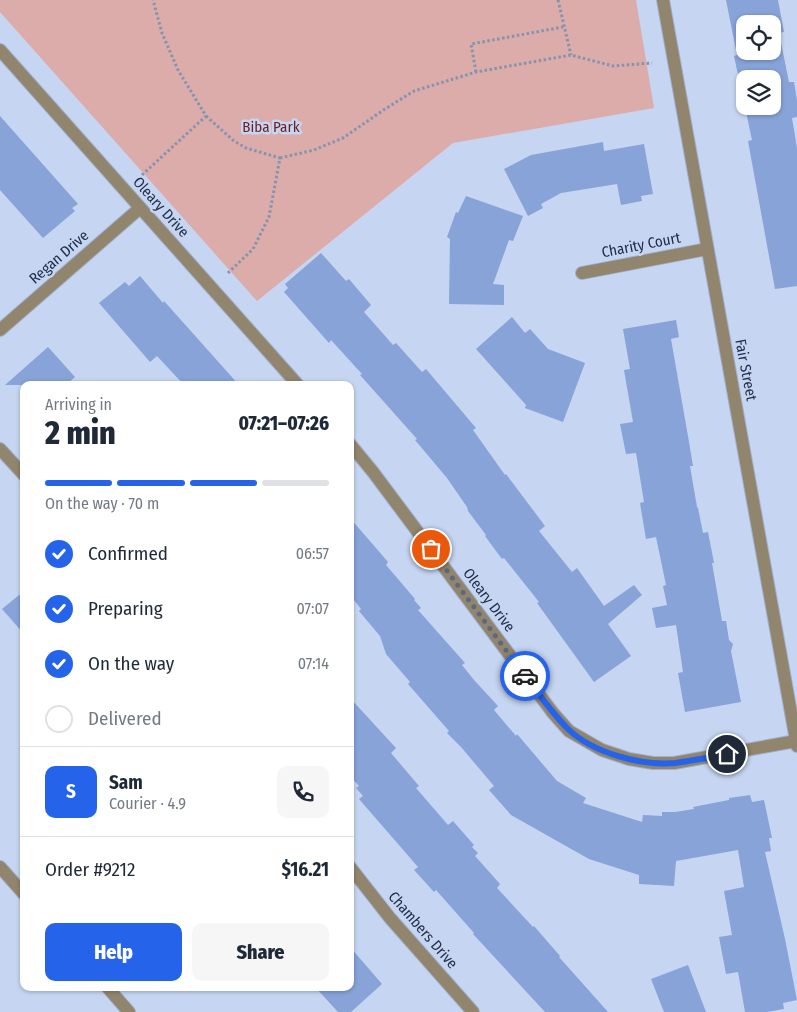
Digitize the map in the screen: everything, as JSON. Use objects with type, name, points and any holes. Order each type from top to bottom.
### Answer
[{"type":"street","name":"Fair Street","points":[[663,0],[797,744]]},
{"type":"street","name":"Oleary Drive","points":[[0,50],[294,381]]},
{"type":"street","name":"Regan Drive","points":[[0,330],[140,208]]},
{"type":"street","name":"Charity Court","points":[[582,273],[707,249]]},
{"type":"street","points":[[0,448],[20,470]]},
{"type":"street","name":"Oleary Drive","points":[[354,449],[553,713],[570,731],[596,748],[613,755],[653,763],[674,763],[797,744]]},
{"type":"street","points":[[0,867],[20,890]]},
{"type":"street","name":"Chambers Drive","points":[[354,872],[394,922],[473,1012]]},
{"type":"street","points":[[111,991],[130,1012]]},
{"type":"path","points":[[153,0],[162,33],[178,70],[206,116],[234,141],[246,148],[280,158],[314,150],[343,138],[414,91],[476,72],[571,55],[613,66],[652,63]]},
{"type":"path","points":[[558,0],[571,55]]},
{"type":"path","points":[[476,72],[471,44],[563,27]]},
{"type":"path","points":[[142,175],[206,116]]},
{"type":"path","points":[[228,273],[253,249],[269,218],[280,158]]},
{"type":"green space","name":"Biba Park","points":[[0,0],[636,0],[654,108],[453,143],[257,301],[0,12]]},
{"type":"building","points":[[726,0],[778,0],[781,15],[736,15],[736,50]]},
{"type":"building","points":[[781,16],[784,32],[781,33]]},
{"type":"building","points":[[781,43],[789,82],[794,82],[797,100],[797,117],[792,118],[797,148],[797,286],[775,289],[748,141],[752,140],[747,115],[781,115],[781,70],[737,70],[734,56],[736,55],[736,60],[781,60]]},
{"type":"building","points":[[0,116],[78,204],[72,208],[75,211],[43,238],[0,190]]},
{"type":"building","points":[[603,142],[604,151],[644,144],[653,194],[641,196],[642,201],[621,205],[617,184],[561,193],[541,204],[543,208],[528,216],[504,169],[531,155]]},
{"type":"building","points":[[466,196],[523,216],[513,241],[509,240],[493,284],[504,285],[504,305],[449,304],[450,239],[447,237],[456,212],[458,213]]},
{"type":"building","points":[[321,253],[346,281],[349,279],[371,305],[364,312],[393,345],[396,343],[422,372],[426,369],[476,428],[473,430],[545,526],[539,531],[572,572],[577,568],[604,606],[634,585],[642,595],[608,624],[631,656],[594,682],[537,603],[539,602],[504,558],[502,559],[447,478],[415,440],[417,439],[360,375],[362,374],[331,340],[329,343],[284,292],[288,288],[285,284]]},
{"type":"building","points":[[140,276],[235,381],[180,381],[157,356],[150,362],[99,303],[125,282],[129,286]]},
{"type":"building","points":[[512,317],[525,333],[530,329],[548,349],[585,363],[563,422],[525,408],[526,405],[476,349]]},
{"type":"building","points":[[676,320],[679,337],[671,339],[693,466],[690,466],[703,533],[708,532],[722,621],[726,621],[729,640],[733,644],[731,651],[741,702],[685,712],[678,673],[683,672],[676,625],[656,628],[652,608],[667,605],[663,586],[666,585],[656,537],[646,539],[640,503],[644,502],[636,453],[626,454],[620,424],[633,422],[624,370],[630,369],[623,329]]},
{"type":"building","points":[[48,347],[75,377],[70,381],[20,381],[20,385],[5,385]]},
{"type":"building","points":[[354,523],[388,562],[386,565],[421,608],[418,610],[465,663],[462,665],[498,706],[494,710],[557,781],[586,798],[583,803],[642,822],[643,815],[662,816],[662,812],[694,809],[693,807],[729,800],[729,798],[750,795],[752,802],[764,800],[772,838],[769,838],[771,851],[765,852],[797,1000],[783,1003],[784,1009],[767,1012],[745,1012],[738,972],[726,974],[719,937],[732,935],[724,891],[744,887],[738,850],[676,861],[674,886],[639,884],[639,875],[589,859],[511,815],[489,790],[494,786],[447,733],[449,731],[408,684],[410,682],[386,654],[380,636],[359,611],[361,609],[354,600]]},
{"type":"building","points":[[20,594],[20,629],[2,609]]},
{"type":"building","points":[[354,702],[396,748],[391,753],[419,786],[416,788],[448,825],[453,821],[474,845],[472,847],[478,853],[475,856],[500,884],[497,888],[534,926],[608,1012],[545,1012],[473,934],[436,890],[434,892],[414,870],[418,867],[359,799],[363,796],[356,788],[359,786],[354,780]]},
{"type":"building","points":[[354,952],[382,984],[351,1012],[338,1012],[319,991],[354,991]]},
{"type":"building","points":[[688,965],[706,1012],[664,1012],[651,979]]},
{"type":"way so far","points":[[431,549],[525,676]]},
{"type":"route","points":[[525,676],[553,713],[570,731],[591,745],[613,755],[653,763],[674,763],[727,754]]}]
